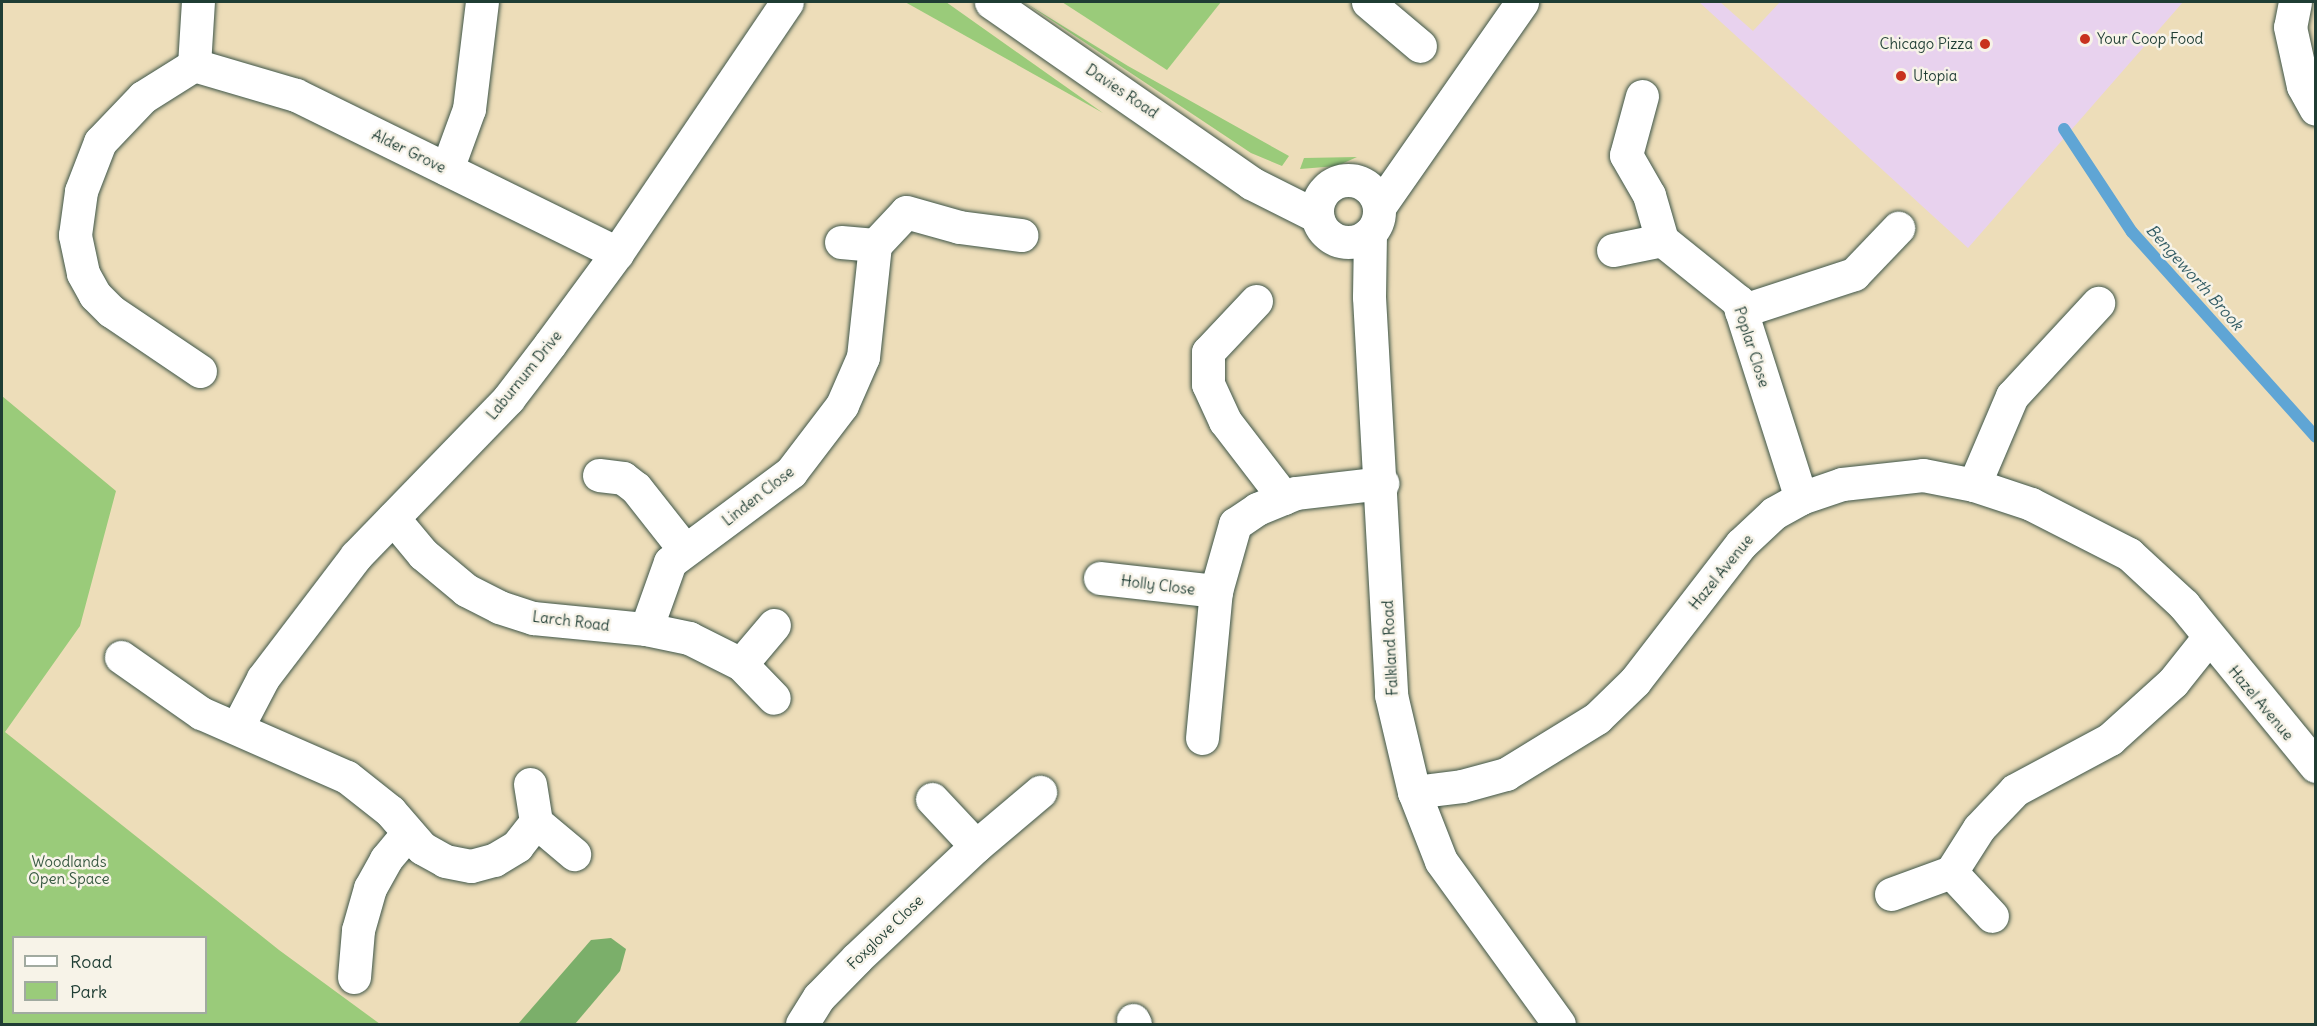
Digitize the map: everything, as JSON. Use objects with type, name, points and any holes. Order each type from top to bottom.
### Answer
[{"type":"street","points":[[198,2],[194,65],[143,97],[100,142],[81,191],[75,235],[83,273],[94,295],[111,311],[200,371]]},
{"type":"street","points":[[447,169],[469,109],[482,2]]},
{"type":"street","name":"Laburnum Drive","points":[[237,728],[263,678],[356,556],[508,399],[617,254],[787,2]]},
{"type":"street","name":"Davies Road","points":[[991,2],[1251,183],[1326,214],[1356,241],[1370,207],[1427,134],[1522,2]]},
{"type":"street","points":[[1368,2],[1420,46]]},
{"type":"street","points":[[2295,2],[2290,27],[2303,86],[2316,109]]},
{"type":"street","name":"Alder Grove","points":[[194,65],[296,95],[617,254]]},
{"type":"street","points":[[1613,250],[1662,240],[1648,195],[1626,155],[1642,96]]},
{"type":"street","points":[[1326,214],[1346,180],[1370,207]]},
{"type":"street","name":"Falkland Road","points":[[1370,207],[1369,297],[1382,483],[1391,695],[1414,792],[1441,861],[1560,1024]]},
{"type":"street","points":[[841,242],[875,245],[906,212],[959,227],[1021,235]]},
{"type":"street","name":"Falkland Road","points":[[1326,214],[1369,297]]},
{"type":"street","points":[[1741,311],[1854,274],[1898,228]]},
{"type":"street","name":"Poplar Close","points":[[1662,240],[1738,301],[1801,498]]},
{"type":"street","name":"Linden Close","points":[[646,629],[662,578],[670,562],[684,549],[737,515],[791,472],[842,405],[862,357],[875,245]]},
{"type":"street","points":[[1256,301],[1208,352],[1208,384],[1225,421],[1284,498]]},
{"type":"street","points":[[1974,485],[2012,396],[2098,303]]},
{"type":"street","points":[[598,474],[622,478],[636,488],[684,549]]},
{"type":"street","name":"Hazel Avenue","points":[[1414,792],[1462,786],[1506,774],[1597,718],[1635,681],[1741,544],[1774,513],[1801,498],[1842,484],[1876,478],[1923,475],[1974,485],[2031,504],[2129,554],[2184,605],[2208,638],[2316,766]]},
{"type":"street","name":"Holly Close","points":[[1202,738],[1216,591],[1235,524],[1296,493],[1382,483]]},
{"type":"street","name":"Larch Road","points":[[393,518],[423,554],[465,590],[499,608],[532,618],[646,629],[689,638],[741,663],[774,698]]},
{"type":"street","name":"Holly Close","points":[[1100,578],[1216,591]]},
{"type":"street","points":[[741,663],[774,625]]},
{"type":"street","points":[[1892,894],[1951,872],[1979,828],[2015,790],[2110,739],[2173,682],[2208,638]]},
{"type":"street","points":[[121,657],[201,713],[347,777],[390,811],[422,848],[445,861],[471,866],[494,860],[517,846],[536,822]]},
{"type":"street","points":[[530,784],[536,822],[574,854]]},
{"type":"street","name":"Foxglove Close","points":[[802,1024],[819,997],[976,846],[1040,792]]},
{"type":"street","points":[[932,798],[976,846]]},
{"type":"street","points":[[354,977],[358,930],[370,888],[386,859],[408,833]]},
{"type":"street","points":[[1951,872],[1992,916]]},
{"type":"shaded area","points":[[1699,2],[1720,2],[1753,31],[1780,2],[2183,2],[1968,248]]},
{"type":"green space","points":[[905,2],[946,2],[1103,113]]},
{"type":"green space","points":[[1024,2],[1128,66],[1289,156],[1282,166],[1251,153]]},
{"type":"green space","points":[[1062,2],[1221,2],[1167,70]]},
{"type":"green space","points":[[1357,157],[1337,166],[1300,169],[1304,158]]},
{"type":"green space","name":"Woodlands Open Space","points":[[2,396],[116,491],[80,626],[5,732],[279,950],[380,1024],[2,1024]]},
{"type":"green space","points":[[611,938],[626,949],[620,971],[575,1024],[518,1024],[591,940]]},
{"type":"waterway","name":"Bengeworth Brook","points":[[2064,129],[2132,232],[2316,437]]},
{"type":"place","name":"Your Coop Food","points":[[2085,39]]},
{"type":"place","name":"Chicago Pizza","points":[[1985,44]]},
{"type":"place","name":"Utopia","points":[[1901,76]]}]
